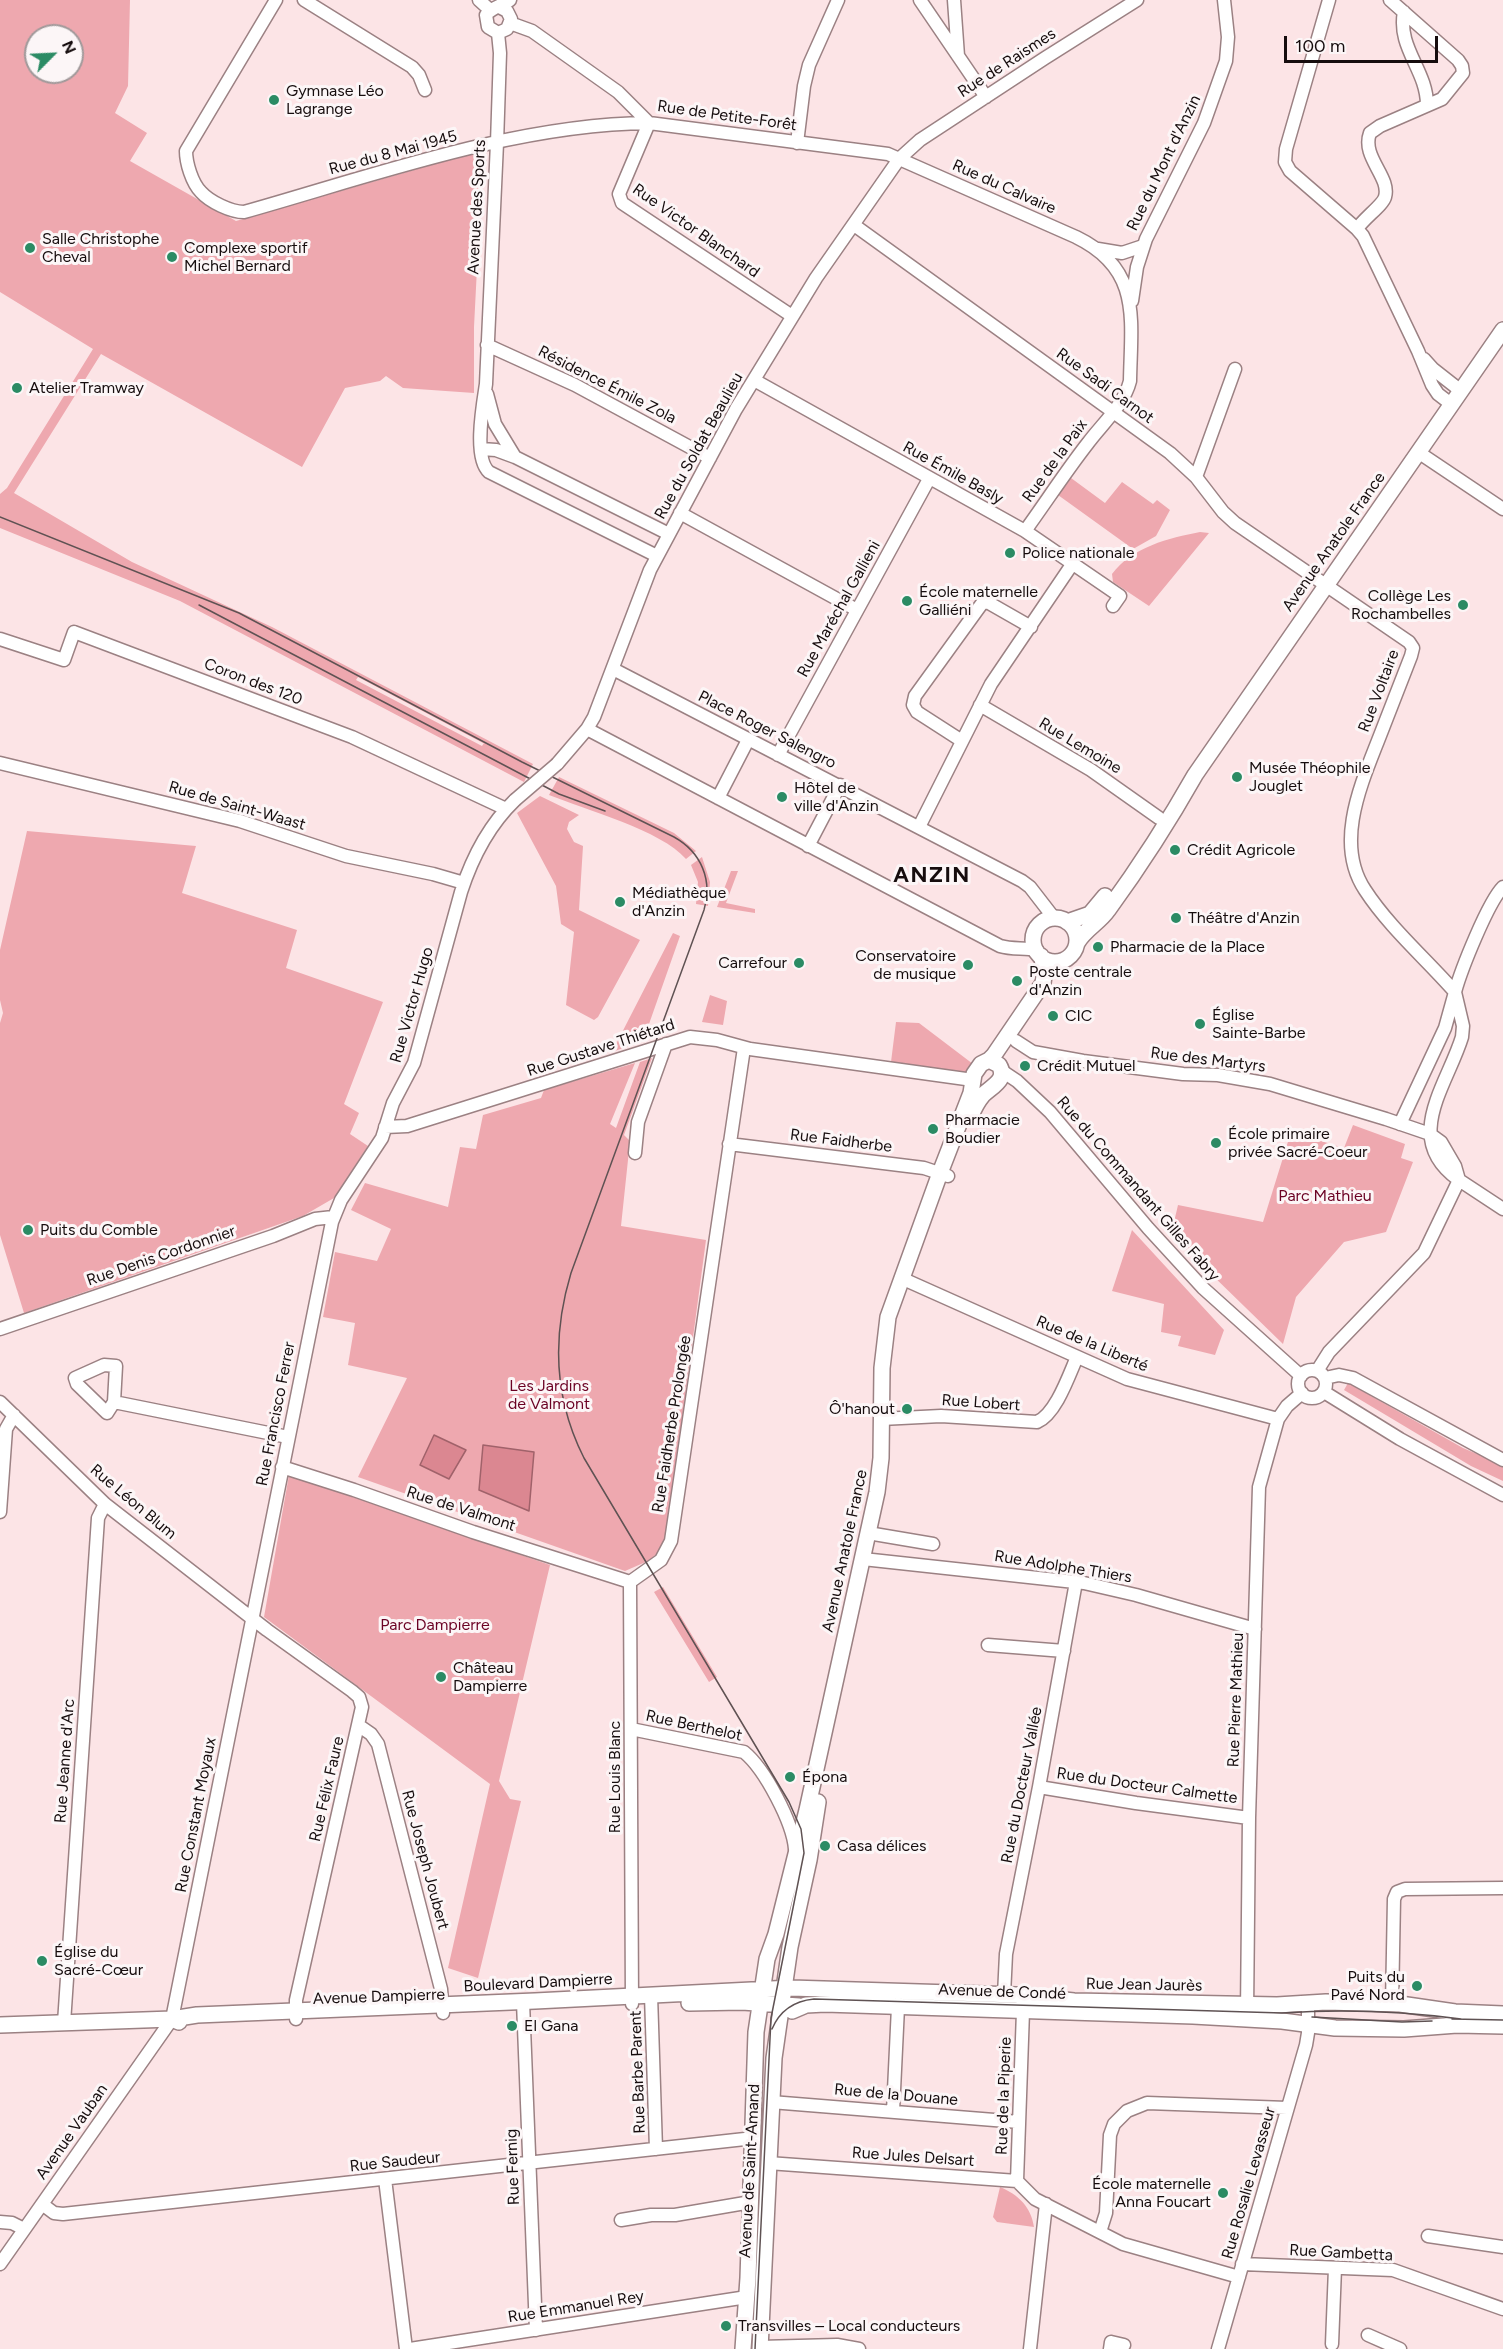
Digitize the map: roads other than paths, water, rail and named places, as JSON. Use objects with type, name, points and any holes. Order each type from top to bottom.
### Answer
[{"type":"main road","name":"Avenue Anatole France","points":[[1061,920],[1086,916],[1097,908],[1160,818],[1195,775],[1503,330]]},
{"type":"main road","name":"Avenue Anatole France","points":[[1077,943],[1086,931],[1107,912],[1167,824],[1195,775]]},
{"type":"main road","points":[[1061,920],[1075,931],[1077,943],[1074,952],[1064,960],[1052,961],[1039,953],[1034,940],[1036,929],[1044,921],[1061,920]]},
{"type":"main road","name":"Avenue Anatole France","points":[[982,1085],[1001,1079],[997,1066],[1043,983],[1045,969],[1039,953]]},
{"type":"main road","name":"Avenue Anatole France","points":[[997,1066],[1050,990],[1058,967],[1064,960]]},
{"type":"main road","name":"Avenue Anatole France","points":[[982,1085],[974,1074],[980,1065],[997,1066]]},
{"type":"main road","name":"Avenue Anatole France","points":[[760,1996],[873,1534],[888,1483],[886,1418],[892,1346],[905,1280],[944,1174],[972,1114],[982,1085]]},
{"type":"main road","name":"Avenue Anatole France","points":[[782,1996],[867,1560]]},
{"type":"main road","points":[[788,1965],[795,1978],[806,1988]]},
{"type":"main road","name":"Rue Jean Jaurès","points":[[782,1996],[806,1988],[1004,1995],[1248,2012],[1308,2003],[1392,2004],[1455,2012],[1503,2014]]},
{"type":"main road","name":"Avenue de Saint-Amand","points":[[743,2349],[754,2138],[756,2032],[760,1996]]},
{"type":"main road","points":[[652,1999],[782,1996]]},
{"type":"main road","name":"Avenue de Condé","points":[[782,1996],[799,2006],[818,2004],[1023,2011],[1248,2012],[1290,2022],[1335,2028],[1503,2026]]},
{"type":"main road","name":"Avenue de Saint-Amand","points":[[760,2348],[771,2102],[782,1996]]},
{"type":"main road","name":"Boulevard Dampierre","points":[[172,2019],[188,2015],[296,2015],[652,1999]]},
{"type":"main road","points":[[778,2031],[787,2015],[799,2006]]},
{"type":"main road","points":[[0,2025],[172,2019]]},
{"type":"street","name":"Rue du 8 Mai 1945","points":[[276,0],[187,147],[187,158],[200,192],[232,211],[240,212],[497,143],[614,124],[649,123]]},
{"type":"street","points":[[304,0],[411,67],[419,75],[426,90]]},
{"type":"street","points":[[479,0],[500,6],[508,13],[510,23],[506,30],[498,33],[492,32],[486,26],[486,17],[500,6]]},
{"type":"street","points":[[797,142],[809,65],[838,0]]},
{"type":"street","points":[[920,0],[986,97]]},
{"type":"street","points":[[954,0],[958,57]]},
{"type":"street","name":"Rue de Raismes","points":[[899,159],[920,140],[1137,0]]},
{"type":"street","name":"Rue du Mont d'Anzin","points":[[1131,306],[1143,246],[1200,131],[1215,96],[1226,61],[1228,46],[1224,0]]},
{"type":"street","points":[[1329,0],[1285,158],[1287,167],[1357,229],[1369,247],[1434,390],[1451,404]]},
{"type":"street","points":[[1357,229],[1366,216],[1382,203],[1385,196],[1385,187],[1368,146],[1370,133],[1380,126],[1444,97],[1461,76],[1462,66],[1458,60],[1390,0]]},
{"type":"street","points":[[1404,12],[1402,31],[1425,89],[1427,105]]},
{"type":"street","name":"Rue de Petite-Forêt","points":[[510,23],[532,31],[618,92],[649,123],[882,153],[899,159]]},
{"type":"street","name":"Avenue des Sports","points":[[498,33],[500,53],[497,143],[486,384],[482,411],[482,463],[489,472],[657,556]]},
{"type":"street","name":"Rue Victor Blanchard","points":[[649,123],[619,194],[622,203],[792,316]]},
{"type":"street","name":"Rue du Calvaire","points":[[899,159],[1076,237],[1094,248],[1118,273],[1131,306],[1130,381],[1127,390],[1113,411]]},
{"type":"street","name":"Rue du Soldat Beaulieu","points":[[510,805],[557,764],[587,729],[613,669],[644,584],[710,458],[792,316],[899,159]]},
{"type":"street","name":"Rue Sadi Carnot","points":[[854,225],[1170,453],[1196,477],[1231,520],[1325,586]]},
{"type":"street","name":"Rue du Calvaire","points":[[1094,248],[1122,253],[1143,246]]},
{"type":"street","name":"Résidence Émile Zola","points":[[487,345],[556,376],[710,458]]},
{"type":"street","points":[[1418,351],[1433,369],[1461,391]]},
{"type":"street","points":[[1196,477],[1234,369]]},
{"type":"street","name":"Rue Émile Basly","points":[[754,380],[1025,531],[1120,596],[1113,606]]},
{"type":"street","name":"Avenue des Sports","points":[[486,384],[495,424],[515,457]]},
{"type":"street","name":"Rue de la Paix","points":[[1025,531],[1088,441],[1113,411]]},
{"type":"street","points":[[481,449],[496,450],[515,457],[669,534]]},
{"type":"street","points":[[1418,452],[1503,509]]},
{"type":"street","name":"Rue Maréchal Gallieni","points":[[778,754],[929,479]]},
{"type":"street","points":[[680,513],[857,610]]},
{"type":"street","points":[[919,827],[991,684],[1073,563]]},
{"type":"street","name":"Rue Voltaire","points":[[1325,586],[1406,639],[1413,648],[1412,656],[1358,796],[1353,821],[1352,855],[1357,874],[1368,894],[1455,992]]},
{"type":"street","points":[[962,741],[920,716],[914,709],[915,696],[983,602],[989,603],[1031,627]]},
{"type":"street","name":"Coron des 120","points":[[0,639],[64,660],[74,632],[352,737],[510,805]]},
{"type":"street","name":"Place Roger Salengro","points":[[613,669],[840,785],[1026,884],[1061,920]]},
{"type":"street","name":"Rue Lemoine","points":[[980,705],[1091,770],[1160,818]]},
{"type":"street","points":[[587,729],[1000,946],[1025,947],[1039,953]]},
{"type":"street","points":[[718,798],[748,740]]},
{"type":"street","name":"Rue de Saint-Waast","points":[[0,763],[240,821],[346,856],[427,872],[464,883]]},
{"type":"street","points":[[808,846],[840,785]]},
{"type":"street","name":"Rue Victor Hugo","points":[[333,1217],[379,1143],[393,1103],[416,1055],[464,883],[484,838],[510,805]]},
{"type":"street","points":[[1400,1124],[1445,1028],[1455,992],[1478,934],[1494,898],[1503,886]]},
{"type":"street","points":[[1455,992],[1462,1022],[1462,1037],[1435,1103],[1430,1134],[1441,1143],[1455,1166],[1459,1180],[1503,1209]]},
{"type":"street","name":"Rue Gustave Thiétard","points":[[385,1127],[407,1126],[693,1037],[722,1041],[744,1048],[982,1085]]},
{"type":"street","name":"Rue des Martyrs","points":[[1016,1041],[1034,1052],[1083,1061],[1184,1074],[1218,1075],[1270,1084],[1318,1097],[1430,1134]]},
{"type":"street","points":[[635,1153],[638,1122],[666,1044]]},
{"type":"street","points":[[729,1144],[744,1048]]},
{"type":"street","name":"Rue du Commandant Gilles Fabry","points":[[997,1066],[1032,1095],[1063,1126],[1195,1281],[1301,1376]]},
{"type":"street","name":"Rue du Commandant Gilles Fabry","points":[[982,1085],[1013,1088],[1032,1095]]},
{"type":"street","name":"Rue Faidherbe","points":[[729,1144],[924,1168],[944,1174]]},
{"type":"street","name":"Rue Faidherbe Prolongée","points":[[630,1582],[656,1565],[667,1552],[672,1533],[729,1144]]},
{"type":"street","points":[[1459,1180],[1425,1253],[1329,1352],[1321,1375],[1324,1392],[1400,1439],[1503,1495]]},
{"type":"street","name":"Rue Denis Cordonnier","points":[[0,1329],[273,1236],[315,1219],[333,1217]]},
{"type":"street","name":"Rue Francisco Ferrer","points":[[252,1618],[333,1217]]},
{"type":"street","name":"Rue de la Liberté","points":[[905,1280],[1132,1381],[1278,1419]]},
{"type":"street","name":"Rue Lobert","points":[[886,1418],[941,1416],[1037,1422],[1046,1416],[1055,1403],[1077,1357]]},
{"type":"street","points":[[1324,1392],[1313,1398],[1302,1393],[1298,1385],[1301,1376],[1309,1371],[1321,1375],[1353,1378],[1503,1460]]},
{"type":"street","name":"Rue Pierre Mathieu","points":[[1248,2012],[1249,1818],[1259,1487],[1278,1419],[1287,1406],[1302,1393]]},
{"type":"street","name":"Rue Léon Blum","points":[[0,1402],[105,1504],[252,1618]]},
{"type":"street","points":[[114,1402],[288,1437]]},
{"type":"street","points":[[0,1512],[6,1429],[14,1415]]},
{"type":"street","name":"Rue de Valmont","points":[[282,1467],[439,1521],[630,1582]]},
{"type":"street","name":"Rue Jeanne d'Arc","points":[[64,2023],[98,1518],[105,1504]]},
{"type":"street","points":[[873,1534],[933,1544]]},
{"type":"street","name":"Rue Adolphe Thiers","points":[[867,1560],[1076,1582],[1136,1594],[1255,1629]]},
{"type":"street","name":"Rue Louis Blanc","points":[[630,1582],[632,2000]]},
{"type":"street","name":"Rue du Docteur Vallée","points":[[1004,1995],[1006,1954],[1040,1786],[1076,1582]]},
{"type":"street","name":"Rue Félix Faure","points":[[252,1618],[356,1694],[362,1704],[296,2000],[296,2015]]},
{"type":"street","name":"Rue Constant Moyaux","points":[[172,2019],[252,1618]]},
{"type":"street","points":[[988,1645],[1064,1650]]},
{"type":"street","name":"Rue Joseph Joubert","points":[[358,1725],[371,1734],[378,1744],[441,1989],[443,2009]]},
{"type":"street","name":"Rue Berthelot","points":[[631,1729],[744,1752],[756,1765],[784,1812],[792,1829],[795,1852]]},
{"type":"street","name":"Rue du Docteur Calmette","points":[[1040,1786],[1136,1803],[1249,1818]]},
{"type":"street","points":[[1392,2004],[1394,1899],[1397,1892],[1405,1889],[1503,1888]]},
{"type":"street","name":"Rue Barbe Parent","points":[[652,1999],[656,2149]]},
{"type":"street","points":[[1308,2003],[1308,2025]]},
{"type":"street","name":"Rue Fernig","points":[[523,2006],[536,2330]]},
{"type":"street","points":[[893,2111],[898,2007]]},
{"type":"street","name":"Rue de la Piperie","points":[[1017,2181],[1023,2011]]},
{"type":"street","name":"Avenue Vauban","points":[[0,2264],[172,2019]]},
{"type":"street","name":"Rue Rosalie Levasseur","points":[[1218,2349],[1305,2045],[1308,2025]]},
{"type":"street","name":"Rue de la Douane","points":[[771,2102],[1019,2122]]},
{"type":"street","points":[[1100,2232],[1106,2213],[1110,2135],[1114,2124],[1131,2108],[1153,2102],[1287,2108]]},
{"type":"street","name":"Rue Saudeur","points":[[42,2204],[54,2213],[63,2214],[754,2138]]},
{"type":"street","name":"Rue Jules Delsart","points":[[768,2163],[1017,2181]]},
{"type":"street","points":[[385,2179],[408,2349]]},
{"type":"street","points":[[1017,2181],[1030,2195],[1131,2247],[1239,2277]]},
{"type":"street","points":[[621,2220],[651,2215],[675,2215],[751,2202]]},
{"type":"street","points":[[1030,2349],[1046,2204]]},
{"type":"street","points":[[0,2222],[12,2223],[24,2229]]},
{"type":"street","points":[[1428,2236],[1503,2247]]},
{"type":"street","name":"Rue Gambetta","points":[[1242,2264],[1397,2271],[1503,2309]]},
{"type":"street","points":[[1332,2344],[1335,2268]]},
{"type":"street","name":"Rue Emmanuel Rey","points":[[408,2349],[747,2297]]},
{"type":"street","points":[[1368,2335],[1400,2349]]},
{"type":"street","points":[[1110,2349],[1111,2342],[1124,2345]]},
{"type":"street","points":[[760,2348],[837,2345],[859,2349]]},
{"type":"tram line","points":[[0,517],[239,613],[522,762],[674,837],[691,851],[702,868],[707,888],[704,910],[571,1273],[561,1320],[559,1367],[567,1413],[584,1458],[789,1802],[801,1829],[804,1853],[771,2018],[755,2349]]},
{"type":"tram line","points":[[199,605],[559,794],[605,811]]},
{"type":"tram line","points":[[772,2029],[775,2022],[788,2008],[794,2004],[814,1999],[1282,2013],[1372,2012],[1461,2019]]},
{"type":"tram line","points":[[1312,2017],[1402,2022],[1432,2021]]},
{"type":"tram line","points":[[1452,2019],[1503,2020]]},
{"type":"place","name":"Gymnase Léo Lagrange","points":[[274,100]]},
{"type":"place","name":"Salle Christophe Cheval","points":[[30,248]]},
{"type":"place","name":"Complexe sportif Michel Bernard","points":[[172,257]]},
{"type":"place","name":"Atelier Tramway","points":[[17,388]]},
{"type":"place","name":"Police nationale","points":[[1010,553]]},
{"type":"place","name":"École maternelle Galliéni","points":[[907,601]]},
{"type":"place","name":"Collège Les Rochambelles","points":[[1463,605]]},
{"type":"place","name":"Musée Théophile Jouglet","points":[[1237,777]]},
{"type":"place","name":"Hôtel de ville d'Anzin","points":[[782,797]]},
{"type":"place","name":"Crédit Agricole","points":[[1175,850]]},
{"type":"place","name":"Médiathèque d'Anzin","points":[[620,902]]},
{"type":"place","name":"Théâtre d'Anzin","points":[[1176,918]]},
{"type":"place","name":"Pharmacie de la Place","points":[[1098,947]]},
{"type":"place","name":"Carrefour","points":[[799,963]]},
{"type":"place","name":"Conservatoire de musique","points":[[968,965]]},
{"type":"place","name":"Poste centrale d'Anzin","points":[[1017,981]]},
{"type":"place","name":"CIC","points":[[1053,1016]]},
{"type":"place","name":"Église Sainte-Barbe","points":[[1200,1024]]},
{"type":"place","name":"Crédit Mutuel","points":[[1025,1066]]},
{"type":"place","name":"Pharmacie Boudier","points":[[933,1129]]},
{"type":"place","name":"École primaire privée Sacré-Coeur","points":[[1216,1143]]},
{"type":"place","name":"Puits du Comble","points":[[28,1230]]},
{"type":"place","name":"Ô'hanout","points":[[907,1409]]},
{"type":"place","name":"Château Dampierre","points":[[441,1677]]},
{"type":"place","name":"Épona","points":[[790,1777]]},
{"type":"place","name":"Casa délices","points":[[825,1846]]},
{"type":"place","name":"Église du Sacré-Cœur","points":[[42,1961]]},
{"type":"place","name":"Puits du Pavé Nord","points":[[1417,1986]]},
{"type":"place","name":"El Gana","points":[[512,2026]]},
{"type":"place","name":"École maternelle Anna Foucart","points":[[1223,2193]]},
{"type":"place","name":"Transvilles – Local conducteurs","points":[[726,2326]]},
{"type":"district","name":"ANZIN","points":[[932,876]]},
{"type":"park label","name":"Parc Mathieu","points":[[1325,1196]]},
{"type":"park label","name":"Les Jardins de Valmont","points":[[549,1395]]},
{"type":"park label","name":"Parc Dampierre","points":[[435,1625]]}]
